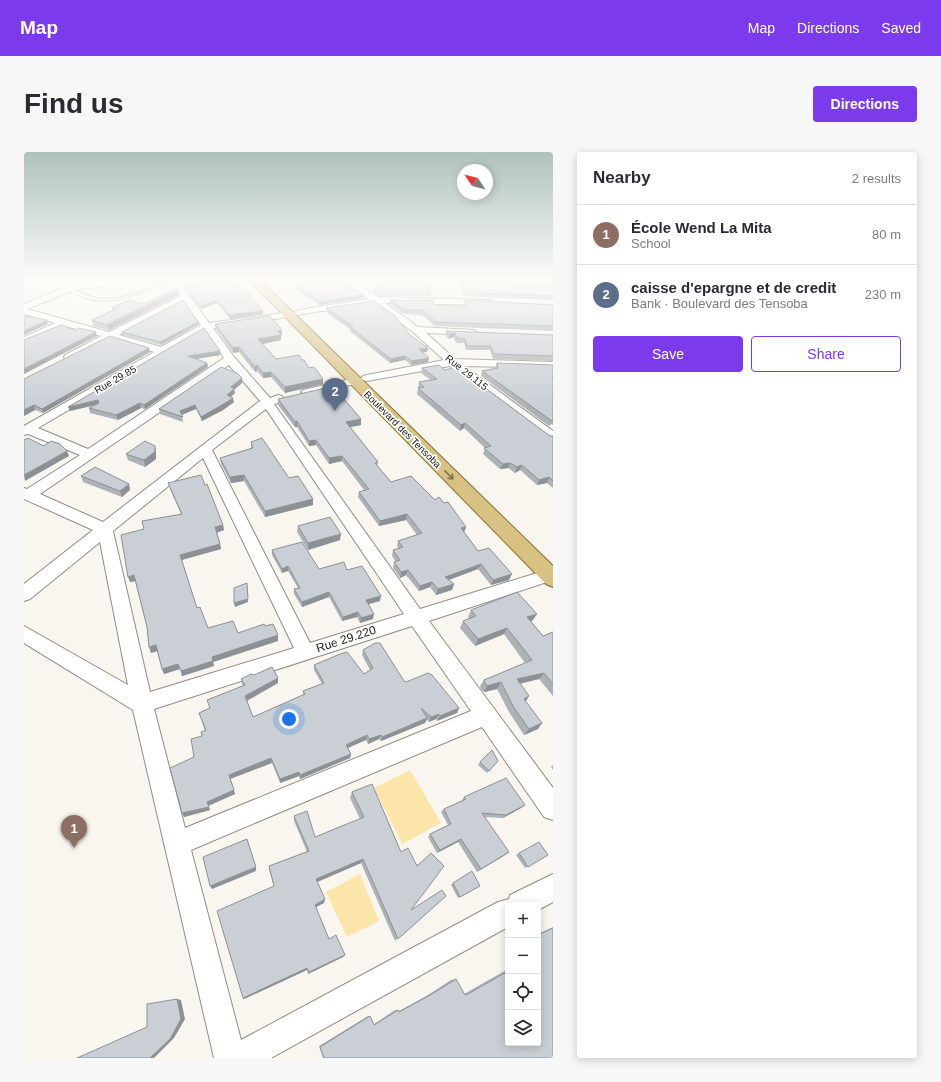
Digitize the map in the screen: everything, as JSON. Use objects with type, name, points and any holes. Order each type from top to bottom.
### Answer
[{"type":"main road","name":"Boulevard des Tensoba","points":[[301,321],[552,571]]},
{"type":"street","points":[[57,321],[163,351]]},
{"type":"street","points":[[57,363],[138,321]]},
{"type":"street","points":[[202,321],[230,359],[267,402],[415,616],[553,808]]},
{"type":"street","points":[[205,326],[240,321]]},
{"type":"street","name":"Rue 29.115","points":[[404,321],[452,362],[553,437]]},
{"type":"street","points":[[24,341],[63,323]]},
{"type":"street","name":"Rue 29.85","points":[[26,430],[205,326]]},
{"type":"street","points":[[416,330],[484,332]]},
{"type":"street","points":[[27,494],[90,454],[230,359]]},
{"type":"street","points":[[24,594],[205,449],[267,402],[361,380],[452,362],[553,365]]},
{"type":"street","points":[[536,364],[553,375]]},
{"type":"street","points":[[26,430],[90,454]]},
{"type":"street","points":[[205,449],[306,652]]},
{"type":"street","points":[[27,494],[105,529]]},
{"type":"street","points":[[105,529],[142,704],[230,1058]]},
{"type":"street","name":"Rue 29.220","points":[[142,704],[552,571]]},
{"type":"street","points":[[24,634],[142,704]]},
{"type":"street","points":[[176,844],[486,715]]},
{"type":"street","points":[[526,902],[553,887]]},
{"type":"street","points":[[240,1058],[505,914]]},
{"type":"shaded area","points":[[410,770],[441,823],[402,844],[374,788]]},
{"type":"shaded area","points":[[360,874],[379,921],[347,937],[326,892]]},
{"type":"building","points":[[24,321],[44,321],[24,331]]},
{"type":"building","points":[[96,321],[115,321],[107,325]]},
{"type":"building","points":[[142,321],[198,322],[160,342],[122,332]]},
{"type":"building","points":[[234,321],[275,321],[282,330],[278,331],[281,335],[258,339],[276,359],[299,355],[309,368],[314,367],[323,379],[285,387],[271,372],[263,373],[257,365],[255,367],[239,347],[233,348],[215,324]]},
{"type":"building","points":[[346,321],[399,321],[410,335],[428,348],[419,349],[429,358],[412,361],[405,356],[391,359],[350,327],[353,326]]},
{"type":"building","points":[[553,321],[553,326],[436,322]]},
{"type":"building","points":[[61,325],[75,330],[79,328],[96,332],[24,369],[24,340]]},
{"type":"building","points":[[204,328],[220,351],[188,356],[207,363],[144,405],[140,403],[116,415],[89,408],[99,403],[98,400],[68,407]]},
{"type":"building","points":[[446,331],[553,335],[553,356],[494,354],[491,346],[467,346],[465,339],[457,338],[455,333],[450,334]]},
{"type":"building","points":[[110,336],[149,348],[42,409],[34,405],[24,410],[24,379]]},
{"type":"building","points":[[497,363],[553,365],[552,421],[482,371],[498,368]]},
{"type":"building","points":[[439,365],[445,370],[457,367],[550,436],[553,436],[553,481],[549,477],[539,480],[522,465],[517,467],[510,463],[503,464],[484,448],[491,446],[465,423],[461,425],[418,388],[424,387],[419,382],[437,379],[422,368]]},
{"type":"building","points":[[221,367],[237,373],[242,378],[231,387],[234,389],[227,395],[233,398],[201,417],[195,405],[180,411],[183,417],[159,409]]},
{"type":"building","points":[[330,387],[341,400],[344,399],[361,419],[346,422],[378,462],[375,463],[391,482],[411,476],[435,500],[439,497],[444,503],[448,502],[466,527],[461,528],[478,551],[489,548],[512,574],[493,580],[481,564],[445,577],[454,584],[438,589],[432,582],[420,586],[408,570],[401,572],[394,562],[400,560],[393,550],[403,547],[398,541],[422,533],[407,514],[380,521],[359,492],[369,489],[342,456],[329,458],[316,440],[309,441],[297,421],[295,422],[278,399]]},
{"type":"building","points":[[28,438],[44,446],[51,441],[60,444],[67,451],[24,475],[24,440]]},
{"type":"building","points":[[262,438],[289,478],[298,476],[313,499],[265,511],[244,475],[230,477],[220,458],[253,448],[251,442]]},
{"type":"building","points":[[145,441],[155,446],[155,452],[144,460],[126,454]]},
{"type":"building","points":[[95,467],[129,484],[120,491],[81,476]]},
{"type":"building","points":[[201,475],[205,485],[207,484],[223,525],[215,527],[220,544],[180,555],[197,608],[200,607],[208,628],[233,621],[238,633],[264,624],[265,626],[273,624],[278,635],[212,657],[213,661],[181,671],[178,664],[162,669],[156,645],[149,647],[147,627],[134,575],[128,577],[121,535],[144,529],[142,521],[182,514],[168,483]]},
{"type":"building","points":[[330,517],[341,534],[308,543],[298,526]]},
{"type":"building","points":[[302,542],[319,569],[344,562],[347,570],[362,566],[381,596],[366,600],[374,614],[361,618],[358,612],[343,617],[329,592],[302,602],[294,589],[300,588],[288,566],[282,569],[272,550]]},
{"type":"building","points":[[247,583],[248,599],[234,603],[234,588]]},
{"type":"building","points":[[517,592],[537,614],[527,617],[543,636],[553,632],[553,684],[544,673],[517,679],[529,696],[524,699],[542,723],[529,729],[513,706],[501,682],[487,686],[484,680],[532,660],[507,628],[478,639],[463,621],[476,616],[471,610]]},
{"type":"building","points":[[375,643],[380,643],[404,681],[406,682],[428,673],[432,675],[459,708],[440,716],[439,714],[431,717],[421,708],[427,718],[382,737],[381,735],[369,739],[367,735],[346,745],[351,754],[300,775],[299,772],[280,779],[271,758],[229,775],[234,790],[207,802],[209,807],[182,813],[170,768],[194,757],[191,739],[202,736],[201,732],[206,730],[199,713],[210,708],[207,700],[245,685],[241,679],[272,667],[278,678],[245,696],[253,717],[305,694],[303,691],[324,683],[314,665],[340,654],[347,652],[364,674],[373,668],[363,650]]},
{"type":"building","points":[[492,750],[498,761],[489,771],[480,762]]},
{"type":"building","points":[[506,778],[525,805],[506,815],[482,813],[509,852],[481,869],[461,839],[440,850],[430,834],[451,824],[444,809],[466,799],[464,797]]},
{"type":"building","points":[[372,784],[401,852],[408,848],[417,866],[431,853],[444,866],[411,910],[442,890],[446,896],[398,939],[363,859],[316,879],[325,899],[315,905],[329,939],[336,935],[345,955],[309,972],[307,968],[243,998],[217,911],[274,886],[269,866],[309,851],[294,816],[307,811],[315,837],[364,817],[352,792]]},
{"type":"building","points":[[247,839],[256,867],[210,886],[203,857]]},
{"type":"building","points":[[539,842],[548,855],[528,867],[519,853]]},
{"type":"building","points":[[472,871],[480,886],[460,897],[453,883]]},
{"type":"building","points":[[553,928],[553,1058],[324,1058],[320,1047],[370,1016],[374,1025],[398,1010],[399,1012],[432,994],[456,979],[465,995],[505,973],[505,1046],[541,1046],[541,934]]},
{"type":"building","points":[[177,999],[181,1019],[170,1039],[150,1058],[77,1058],[147,1027],[147,1004]]},
{"type":"place","name":"caisse d'epargne et de credit","points":[[335,411]]},
{"type":"place","name":"École Wend La Mita","points":[[74,848]]}]
